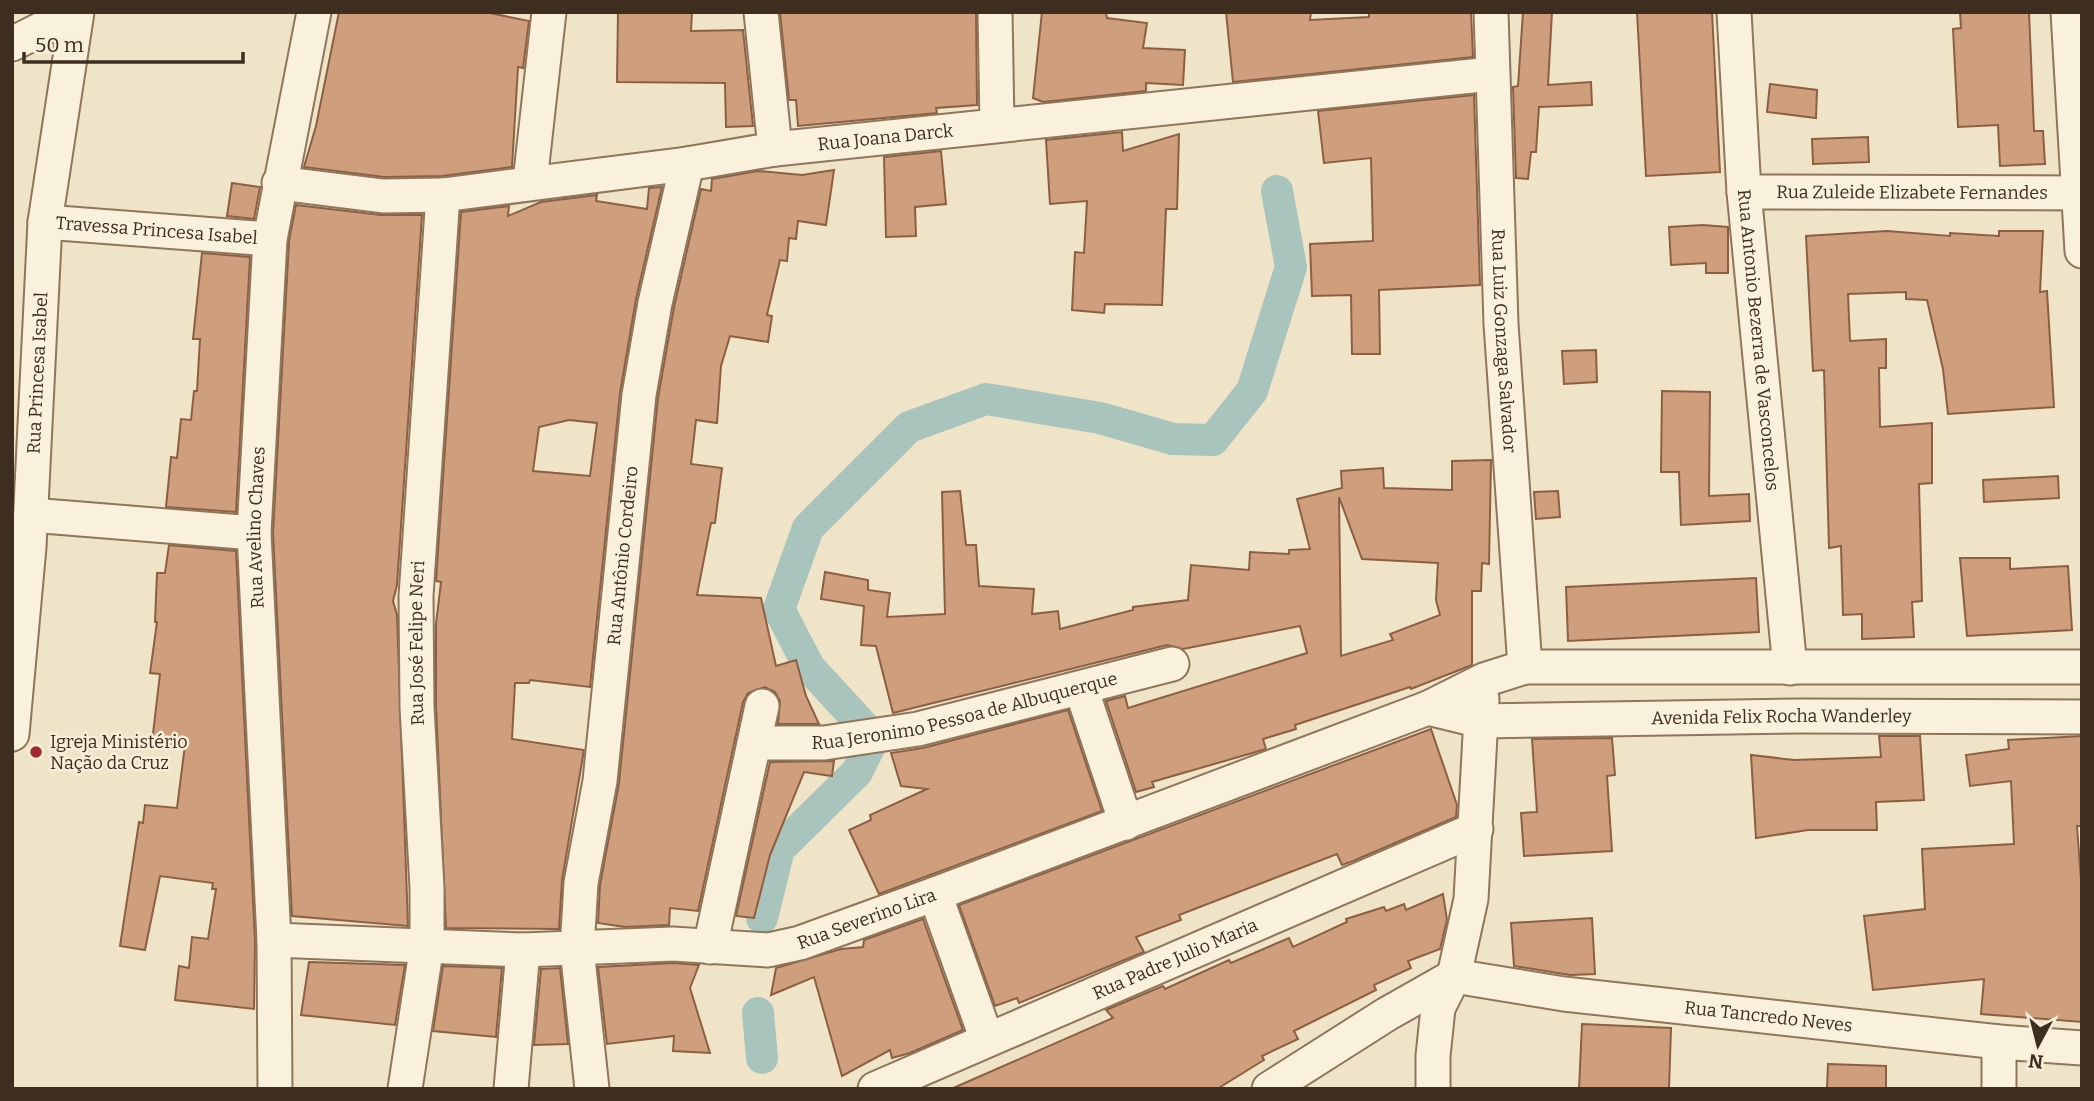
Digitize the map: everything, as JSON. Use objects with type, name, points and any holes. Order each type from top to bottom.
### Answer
[{"type":"street","points":[[12,44],[76,12]]},
{"type":"street","name":"Rua Princesa Isabel","points":[[12,734],[45,222],[76,12]]},
{"type":"street","name":"Rua Avelino Chaves","points":[[275,1089],[274,940],[254,533],[270,239],[314,12]]},
{"type":"street","points":[[530,182],[549,12]]},
{"type":"street","points":[[761,12],[775,149]]},
{"type":"street","points":[[995,12],[997,123]]},
{"type":"street","name":"Rua Luiz Gonzaga Salvador","points":[[1491,12],[1491,74],[1502,324],[1525,667]]},
{"type":"street","name":"Rua Antonio Bezerra de Vasconcelos","points":[[1734,12],[1744,192],[1790,667]]},
{"type":"street","points":[[2068,12],[2082,251]]},
{"type":"street","name":"Rua Joana Darck","points":[[279,183],[372,195],[443,195],[687,164],[775,149],[997,123],[1491,74]]},
{"type":"street","name":"Rua Antônio Cordeiro","points":[[592,1089],[577,948],[581,883],[600,781],[639,395],[655,303],[687,164]]},
{"type":"street","name":"Rua Zuleide Elizabete Fernandes","points":[[1744,192],[2080,193]]},
{"type":"street","name":"Rua José Felipe Neri","points":[[405,1089],[427,945],[427,888],[417,707],[416,596],[443,195]]},
{"type":"street","name":"Travessa Princesa Isabel","points":[[45,222],[270,239]]},
{"type":"street","points":[[24,535],[254,533]]},
{"type":"street","name":"Rua Jeronimo Pessoa de Albuquerque","points":[[755,743],[824,743],[918,729],[1172,664]]},
{"type":"street","points":[[1433,1089],[1438,1008],[1454,976],[1471,899],[1484,680],[1525,667],[2082,667]]},
{"type":"street","name":"Rua Severino Lira","points":[[274,940],[523,950],[621,945],[768,950],[935,894],[1126,823],[1428,708],[1484,680]]},
{"type":"street","points":[[1081,688],[1126,823]]},
{"type":"street","points":[[710,947],[762,706]]},
{"type":"street","points":[[1428,708],[1481,722]]},
{"type":"street","name":"Avenida Felix Rocha Wanderley","points":[[1481,722],[1800,716],[2082,717]]},
{"type":"street","name":"Rua Padre Julio Maria","points":[[876,1089],[941,1076],[987,1040],[1476,830]]},
{"type":"street","points":[[935,894],[987,1040]]},
{"type":"street","points":[[511,1089],[523,950]]},
{"type":"street","points":[[1269,1089],[1387,1014],[1454,976]]},
{"type":"street","name":"Rua Tancredo Neves","points":[[1454,976],[1564,994],[1998,1042],[2082,1048]]},
{"type":"street","points":[[1998,1042],[1999,1089]]},
{"type":"building","points":[[339,12],[485,12],[529,21],[523,68],[518,67],[512,167],[442,176],[384,177],[304,167],[316,126]]},
{"type":"building","points":[[618,12],[692,12],[691,31],[743,30],[753,126],[726,127],[725,83],[617,82]]},
{"type":"building","points":[[780,12],[976,12],[977,105],[936,108],[937,113],[798,126],[796,100],[789,100]]},
{"type":"building","points":[[1042,12],[1106,12],[1107,18],[1147,23],[1143,48],[1185,50],[1183,85],[1146,83],[1146,91],[1043,102],[1033,98]]},
{"type":"building","points":[[1226,12],[1311,12],[1310,20],[1369,17],[1369,12],[1471,12],[1473,57],[1233,82]]},
{"type":"building","points":[[1523,12],[1552,12],[1548,85],[1591,82],[1592,105],[1539,107],[1536,152],[1531,152],[1528,179],[1516,178],[1513,87],[1518,86]]},
{"type":"building","points":[[1637,12],[1712,12],[1720,172],[1646,176]]},
{"type":"building","points":[[1960,12],[2029,12],[2034,131],[2043,131],[2045,164],[2000,166],[1998,125],[1958,127],[1953,29],[1961,28]]},
{"type":"building","points":[[1770,84],[1817,90],[1816,118],[1767,112]]},
{"type":"building","points":[[1474,95],[1480,285],[1379,290],[1380,354],[1352,354],[1351,295],[1312,296],[1310,244],[1373,241],[1371,158],[1324,163],[1318,111]]},
{"type":"building","points":[[1122,132],[1123,151],[1179,134],[1177,209],[1166,209],[1162,305],[1105,304],[1104,313],[1072,310],[1075,252],[1084,253],[1087,201],[1050,204],[1046,140]]},
{"type":"building","points":[[1868,137],[1869,162],[1813,164],[1812,139]]},
{"type":"building","points":[[941,151],[946,204],[915,207],[916,236],[886,237],[884,157]]},
{"type":"building","points":[[834,170],[826,225],[798,221],[796,239],[789,238],[787,261],[780,260],[767,315],[772,316],[768,342],[730,336],[721,366],[717,423],[696,420],[691,464],[722,468],[715,523],[711,523],[697,595],[761,598],[776,666],[796,660],[806,696],[819,724],[778,724],[780,701],[775,692],[765,687],[748,693],[743,702],[698,911],[670,908],[669,925],[625,927],[598,923],[600,885],[619,783],[658,398],[674,307],[701,189],[711,191],[712,179],[758,171],[802,175]]},
{"type":"building","points":[[232,183],[260,187],[254,219],[227,216]]},
{"type":"building","points":[[662,187],[636,299],[620,393],[590,687],[530,680],[529,683],[515,683],[512,739],[584,750],[562,880],[559,929],[446,928],[436,706],[436,624],[441,582],[436,581],[461,212],[509,206],[508,216],[541,202],[597,195],[596,201],[647,209],[649,188]],"holes":[[[569,420],[597,423],[590,476],[533,471],[539,427]]]},
{"type":"building","points":[[296,205],[381,215],[422,215],[397,585],[393,601],[397,615],[408,926],[292,916],[273,533],[289,241]]},
{"type":"building","points":[[1669,227],[1728,227],[1728,273],[1706,273],[1706,263],[1671,265]]},
{"type":"building","points":[[1887,231],[1950,236],[1950,233],[1999,236],[1999,231],[2043,231],[2040,292],[2047,291],[2054,407],[1948,414],[1943,369],[1927,300],[1906,299],[1906,292],[1848,294],[1850,341],[1886,339],[1886,368],[1879,368],[1880,427],[1932,423],[1932,483],[1919,484],[1922,601],[1912,602],[1914,637],[1862,639],[1862,614],[1843,615],[1841,546],[1829,548],[1824,370],[1813,371],[1806,236]]},
{"type":"building","points":[[202,253],[250,257],[236,512],[166,507],[171,457],[177,458],[181,419],[191,420],[194,391],[197,391],[200,339],[193,339]]},
{"type":"building","points":[[1596,350],[1597,382],[1564,384],[1562,351]]},
{"type":"building","points":[[1662,391],[1710,392],[1709,496],[1749,494],[1750,521],[1681,525],[1679,472],[1661,472]]},
{"type":"building","points":[[1491,460],[1489,564],[1482,563],[1481,591],[1472,591],[1472,665],[1411,689],[1410,687],[1295,725],[1296,729],[1263,739],[1266,749],[1152,782],[1154,787],[1136,792],[1106,701],[1125,696],[1128,708],[1307,653],[1300,626],[1183,649],[1167,645],[893,713],[876,646],[861,645],[864,606],[821,599],[825,572],[868,580],[868,590],[890,593],[887,617],[945,614],[942,492],[960,491],[966,545],[976,545],[979,586],[1034,589],[1032,614],[1058,611],[1060,629],[1133,610],[1133,607],[1188,600],[1191,565],[1249,570],[1250,552],[1289,554],[1289,550],[1310,549],[1297,499],[1342,488],[1341,471],[1383,468],[1384,488],[1452,490],[1452,461]],"holes":[[[1339,497],[1362,559],[1438,563],[1436,600],[1440,615],[1390,634],[1393,640],[1341,656]]]},
{"type":"building","points":[[2058,476],[2059,498],[1984,502],[1983,480]]},
{"type":"building","points":[[1558,491],[1560,517],[1536,519],[1534,492]]},
{"type":"building","points":[[169,545],[236,551],[255,941],[254,1009],[175,1000],[179,966],[189,968],[192,937],[208,939],[216,889],[212,889],[213,883],[160,876],[145,950],[120,946],[139,822],[143,823],[145,805],[177,808],[185,745],[152,742],[160,674],[150,673],[157,622],[157,573],[165,573]]},
{"type":"building","points":[[1960,558],[2010,558],[2010,569],[2068,566],[2072,630],[1967,636]]},
{"type":"building","points":[[1756,578],[1759,632],[1568,641],[1566,587]]},
{"type":"building","points":[[1068,710],[1102,811],[879,894],[849,830],[871,820],[870,815],[927,789],[901,786],[891,753],[923,748]]},
{"type":"building","points":[[1431,729],[1457,805],[1456,817],[1342,865],[1337,854],[1179,915],[1181,920],[1136,937],[1144,952],[1019,1003],[1017,998],[995,1006],[959,905]]},
{"type":"building","points":[[1879,736],[1920,736],[1924,800],[1876,802],[1877,830],[1808,830],[1756,838],[1751,755],[1794,760],[1881,757]]},
{"type":"building","points":[[2082,736],[2082,826],[2077,826],[2082,894],[2082,1022],[1981,1014],[1984,979],[1873,990],[1864,916],[1925,909],[1922,849],[2014,844],[2011,781],[1970,786],[1966,755],[2009,749],[2008,740]]},
{"type":"building","points":[[1612,738],[1615,775],[1607,776],[1612,851],[1524,856],[1521,813],[1537,812],[1532,739]]},
{"type":"building","points":[[834,761],[832,776],[804,772],[770,855],[754,918],[736,916],[770,762]]},
{"type":"building","points":[[1443,894],[1447,920],[1440,949],[1408,961],[1411,968],[1374,985],[1376,990],[1294,1031],[1298,1039],[1262,1056],[1264,1060],[1217,1089],[951,1089],[1113,1018],[1106,1010],[1163,986],[1165,989],[1229,960],[1231,963],[1289,938],[1293,947],[1347,922],[1346,919],[1384,907],[1386,911],[1404,904],[1406,910]]},
{"type":"building","points":[[1592,918],[1595,974],[1570,975],[1514,966],[1511,923]]},
{"type":"building","points":[[923,919],[963,1030],[892,1058],[890,1050],[842,1076],[814,977],[771,995],[776,968],[841,949],[863,947],[864,940]]},
{"type":"building","points":[[309,962],[405,965],[395,1025],[301,1015]]},
{"type":"building","points":[[673,963],[699,965],[690,988],[710,1053],[673,1051],[674,1036],[607,1044],[598,967]]},
{"type":"building","points":[[443,966],[502,968],[496,1037],[433,1031]]},
{"type":"building","points":[[560,968],[568,1044],[534,1045],[541,969]]},
{"type":"building","points":[[1582,1024],[1671,1028],[1669,1089],[1579,1089]]},
{"type":"building","points":[[1828,1064],[1886,1066],[1886,1089],[1827,1089]]},
{"type":"waterway","points":[[865,728],[809,667],[779,609],[808,528],[909,427],[986,399],[1100,418],[1173,439],[1213,440],[1252,391],[1291,267],[1277,191]]},
{"type":"waterway","points":[[762,918],[779,849],[857,772],[871,744]]},
{"type":"waterway","points":[[758,1013],[762,1058]]},
{"type":"place","name":"Igreja Ministério Nação da Cruz","points":[[36,752]]}]
